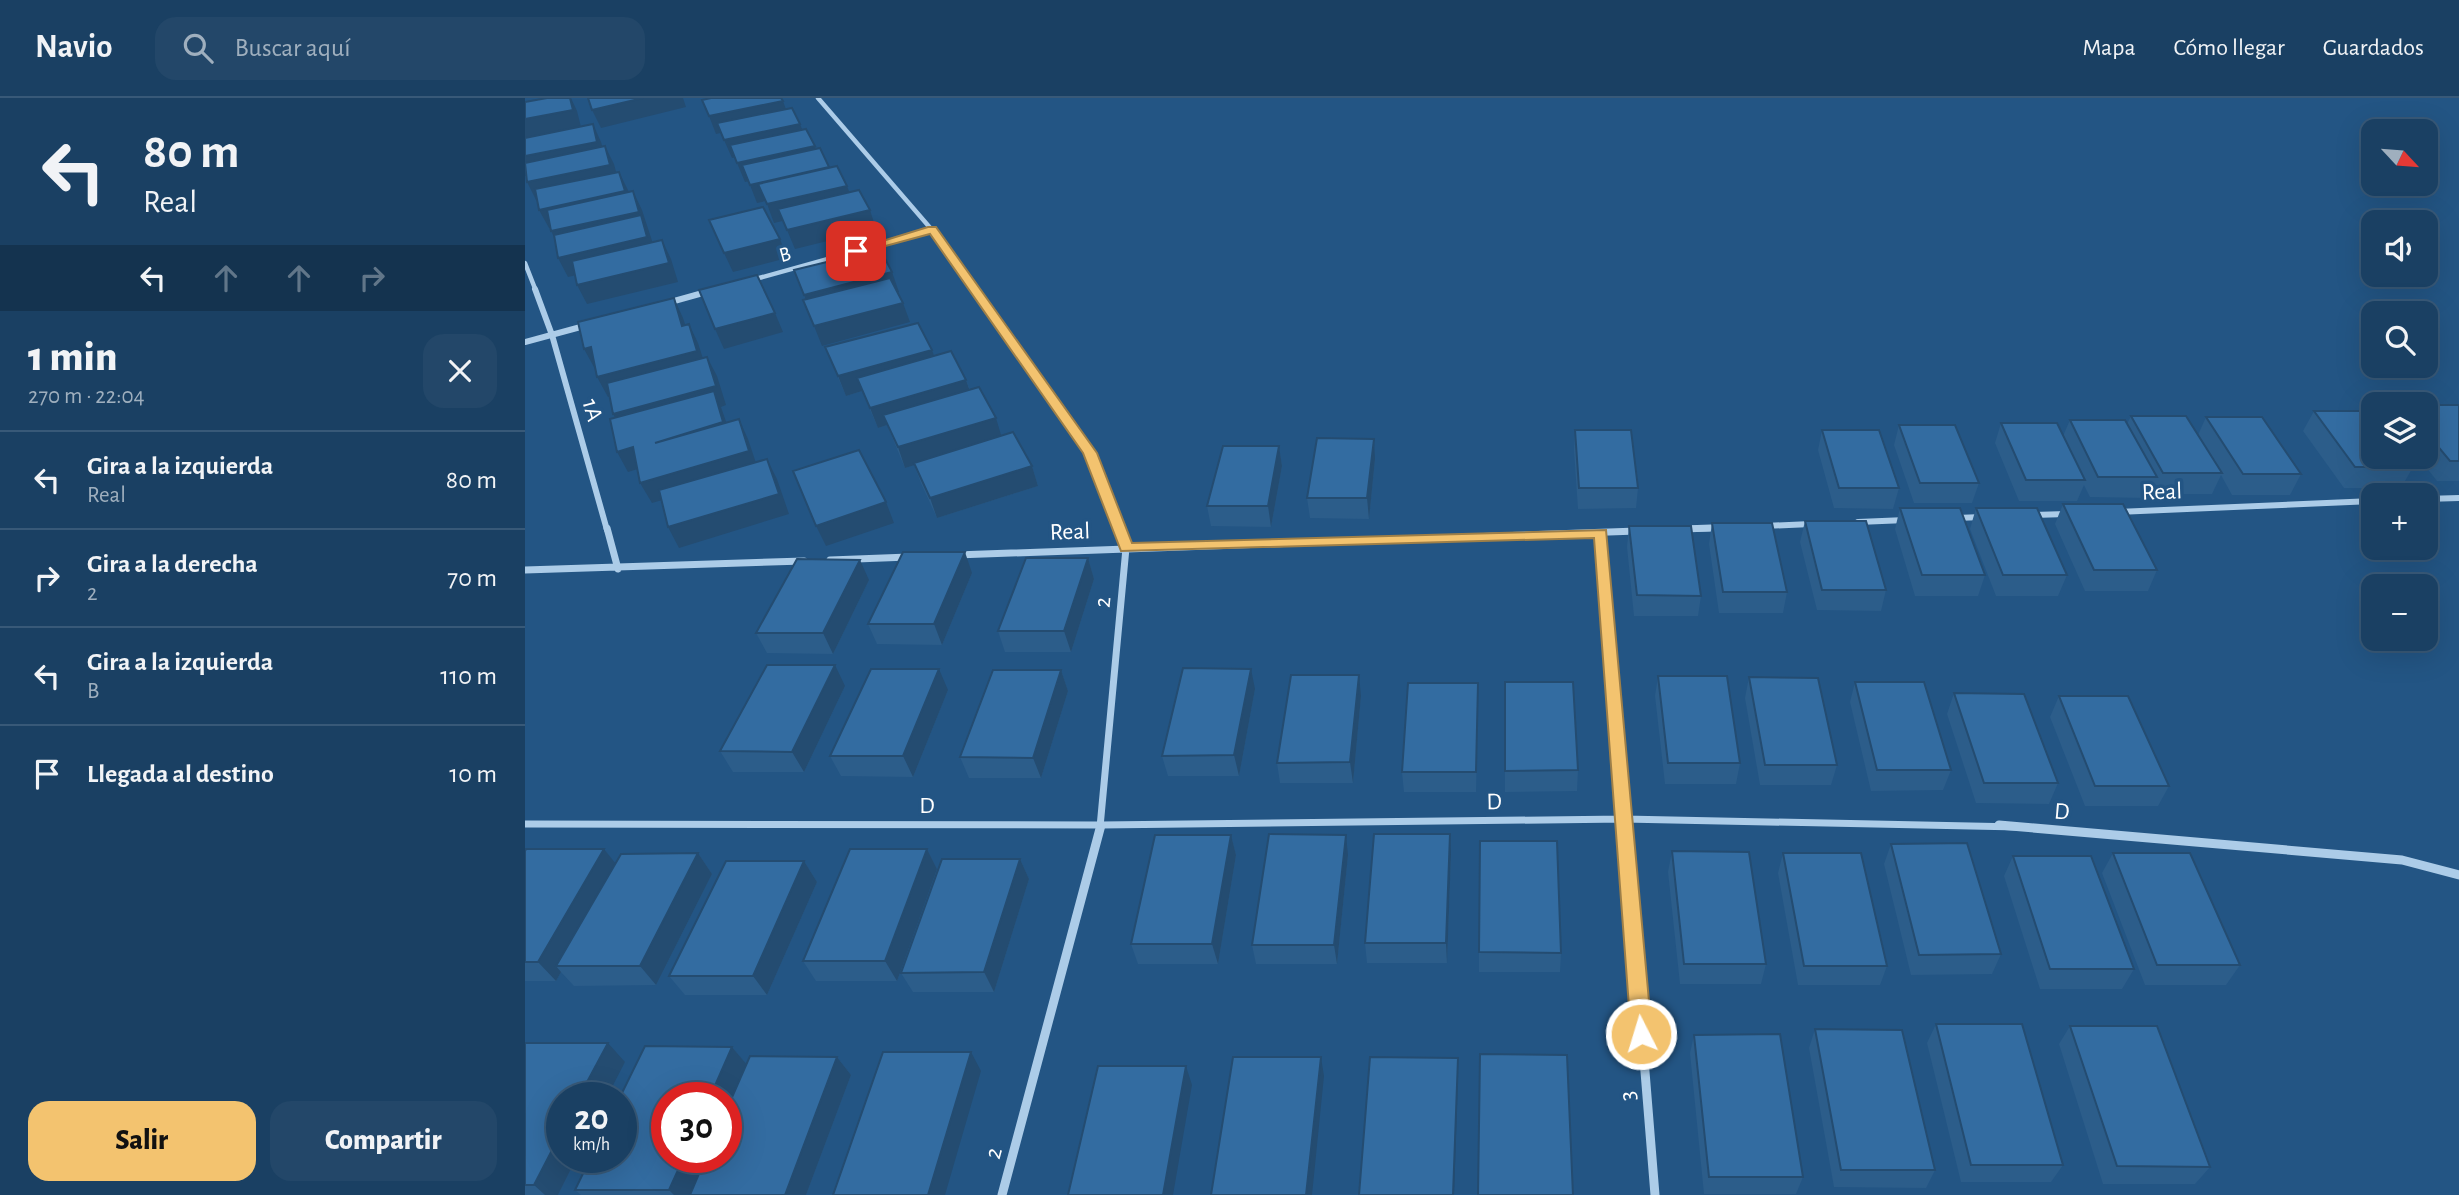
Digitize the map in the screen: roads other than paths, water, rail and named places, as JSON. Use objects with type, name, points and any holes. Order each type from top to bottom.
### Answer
[{"type":"street","name":"2","points":[[818,98],[932,230],[1090,453],[1126,548],[1101,825],[1002,1195]]},
{"type":"street","name":"B","points":[[748,281],[932,230]]},
{"type":"street","name":"1A","points":[[525,263],[552,335],[618,569]]},
{"type":"street","points":[[657,306],[722,288]]},
{"type":"street","points":[[525,342],[591,324]]},
{"type":"street","points":[[2438,499],[2459,498]]},
{"type":"street","name":"Real","points":[[2111,512],[2361,502]]},
{"type":"street","points":[[2028,515],[2070,514]]},
{"type":"street","points":[[1946,519],[1987,517]]},
{"type":"street","points":[[1849,523],[1918,520]]},
{"type":"street","points":[[1753,527],[1822,524]]},
{"type":"street","points":[[1670,530],[1725,528]]},
{"type":"street","name":"Real","points":[[947,555],[1642,531]]},
{"type":"street","name":"3","points":[[1601,533],[1655,1195]]},
{"type":"street","points":[[824,560],[920,556]]},
{"type":"street","points":[[525,570],[810,561]]},
{"type":"street","name":"D","points":[[525,824],[1101,825],[1624,819],[1997,825],[2402,860],[2459,875]]}]
